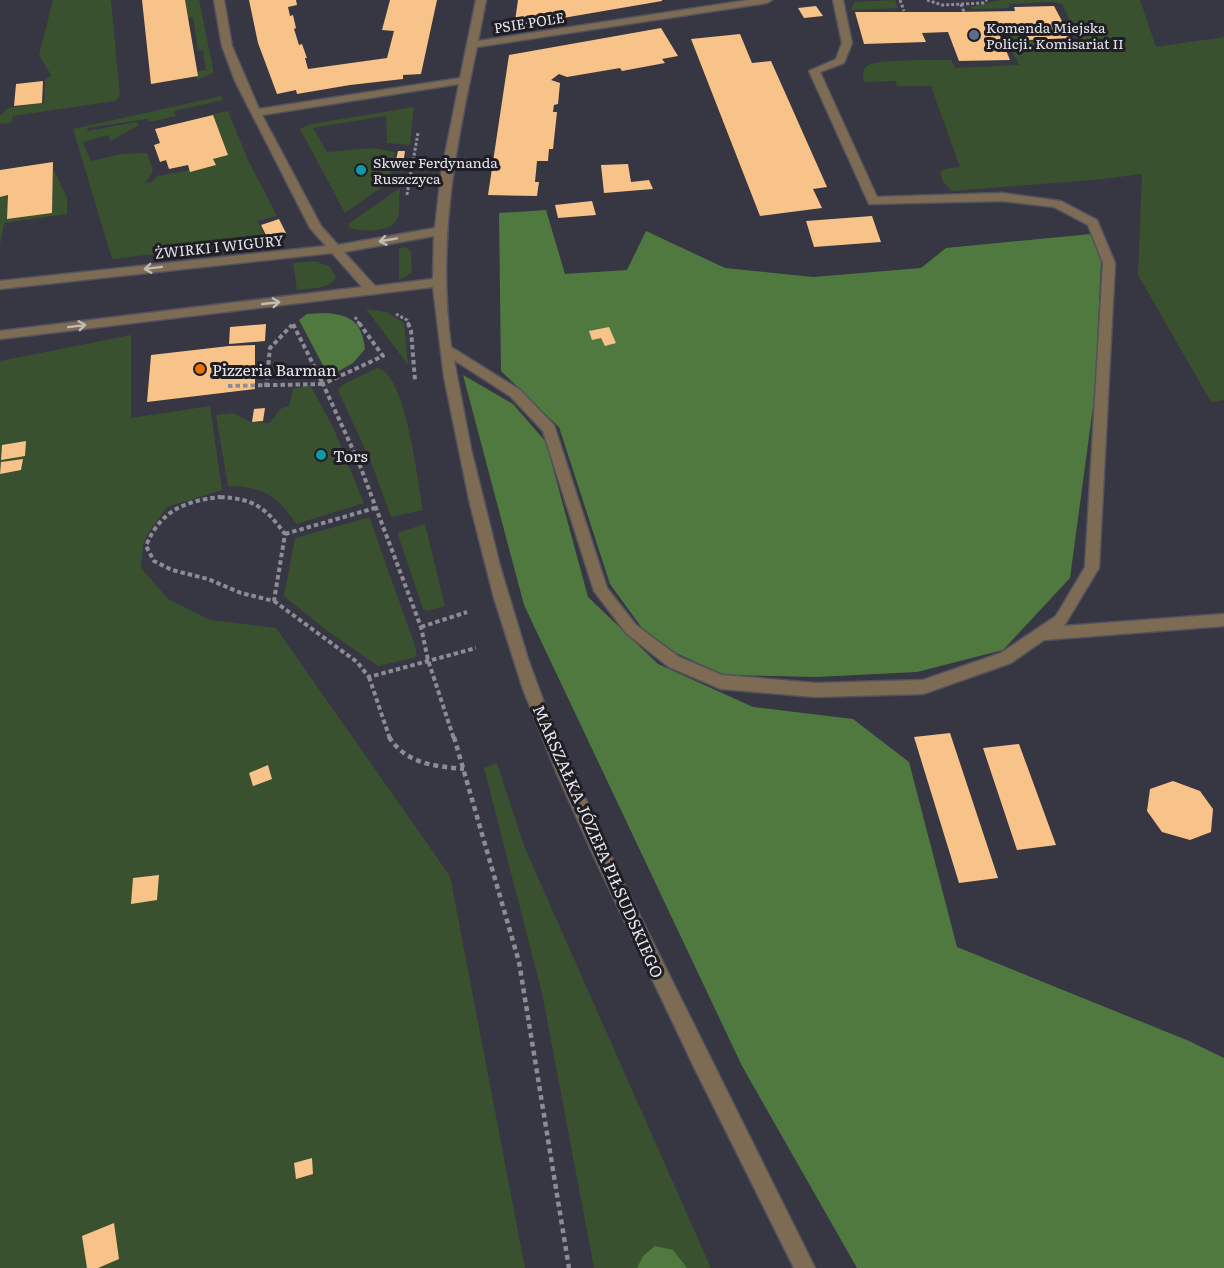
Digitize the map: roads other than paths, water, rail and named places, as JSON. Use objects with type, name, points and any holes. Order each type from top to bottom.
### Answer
[{"type":"street","points":[[219,0],[227,46],[255,113],[310,218],[372,290]]},
{"type":"street","name":"MARSZAŁKA JÓZEFA PIŁSUDSKIEGO","points":[[481,0],[440,231],[439,282],[460,430],[479,516],[506,613],[542,718],[589,828],[712,1089],[805,1268]]},
{"type":"street","name":"PSIE POLE","points":[[473,45],[767,0]]},
{"type":"street","points":[[447,350],[515,393],[549,429],[601,591],[631,629],[674,662],[721,682],[816,690],[923,687],[1006,658],[1061,620],[1092,568],[1109,263],[1093,223],[1057,204],[1002,197],[873,201],[814,71],[840,61],[847,43],[838,0]]},
{"type":"street","points":[[255,113],[465,80]]},
{"type":"street","name":"ŻWIRKI I WIGURY","points":[[0,285],[336,249],[440,231]]},
{"type":"street","points":[[0,335],[439,282]]},
{"type":"street","points":[[0,346],[19,333]]},
{"type":"street","points":[[1040,634],[1224,620]]},
{"type":"place","name":"Komenda Miejska Policji. Komisariat II","points":[[974,35]]},
{"type":"place","name":"Skwer Ferdynanda Ruszczyca","points":[[361,170]]},
{"type":"place","name":"Pizzeria Barman","points":[[200,369]]},
{"type":"place","name":"Tors","points":[[321,455]]}]
